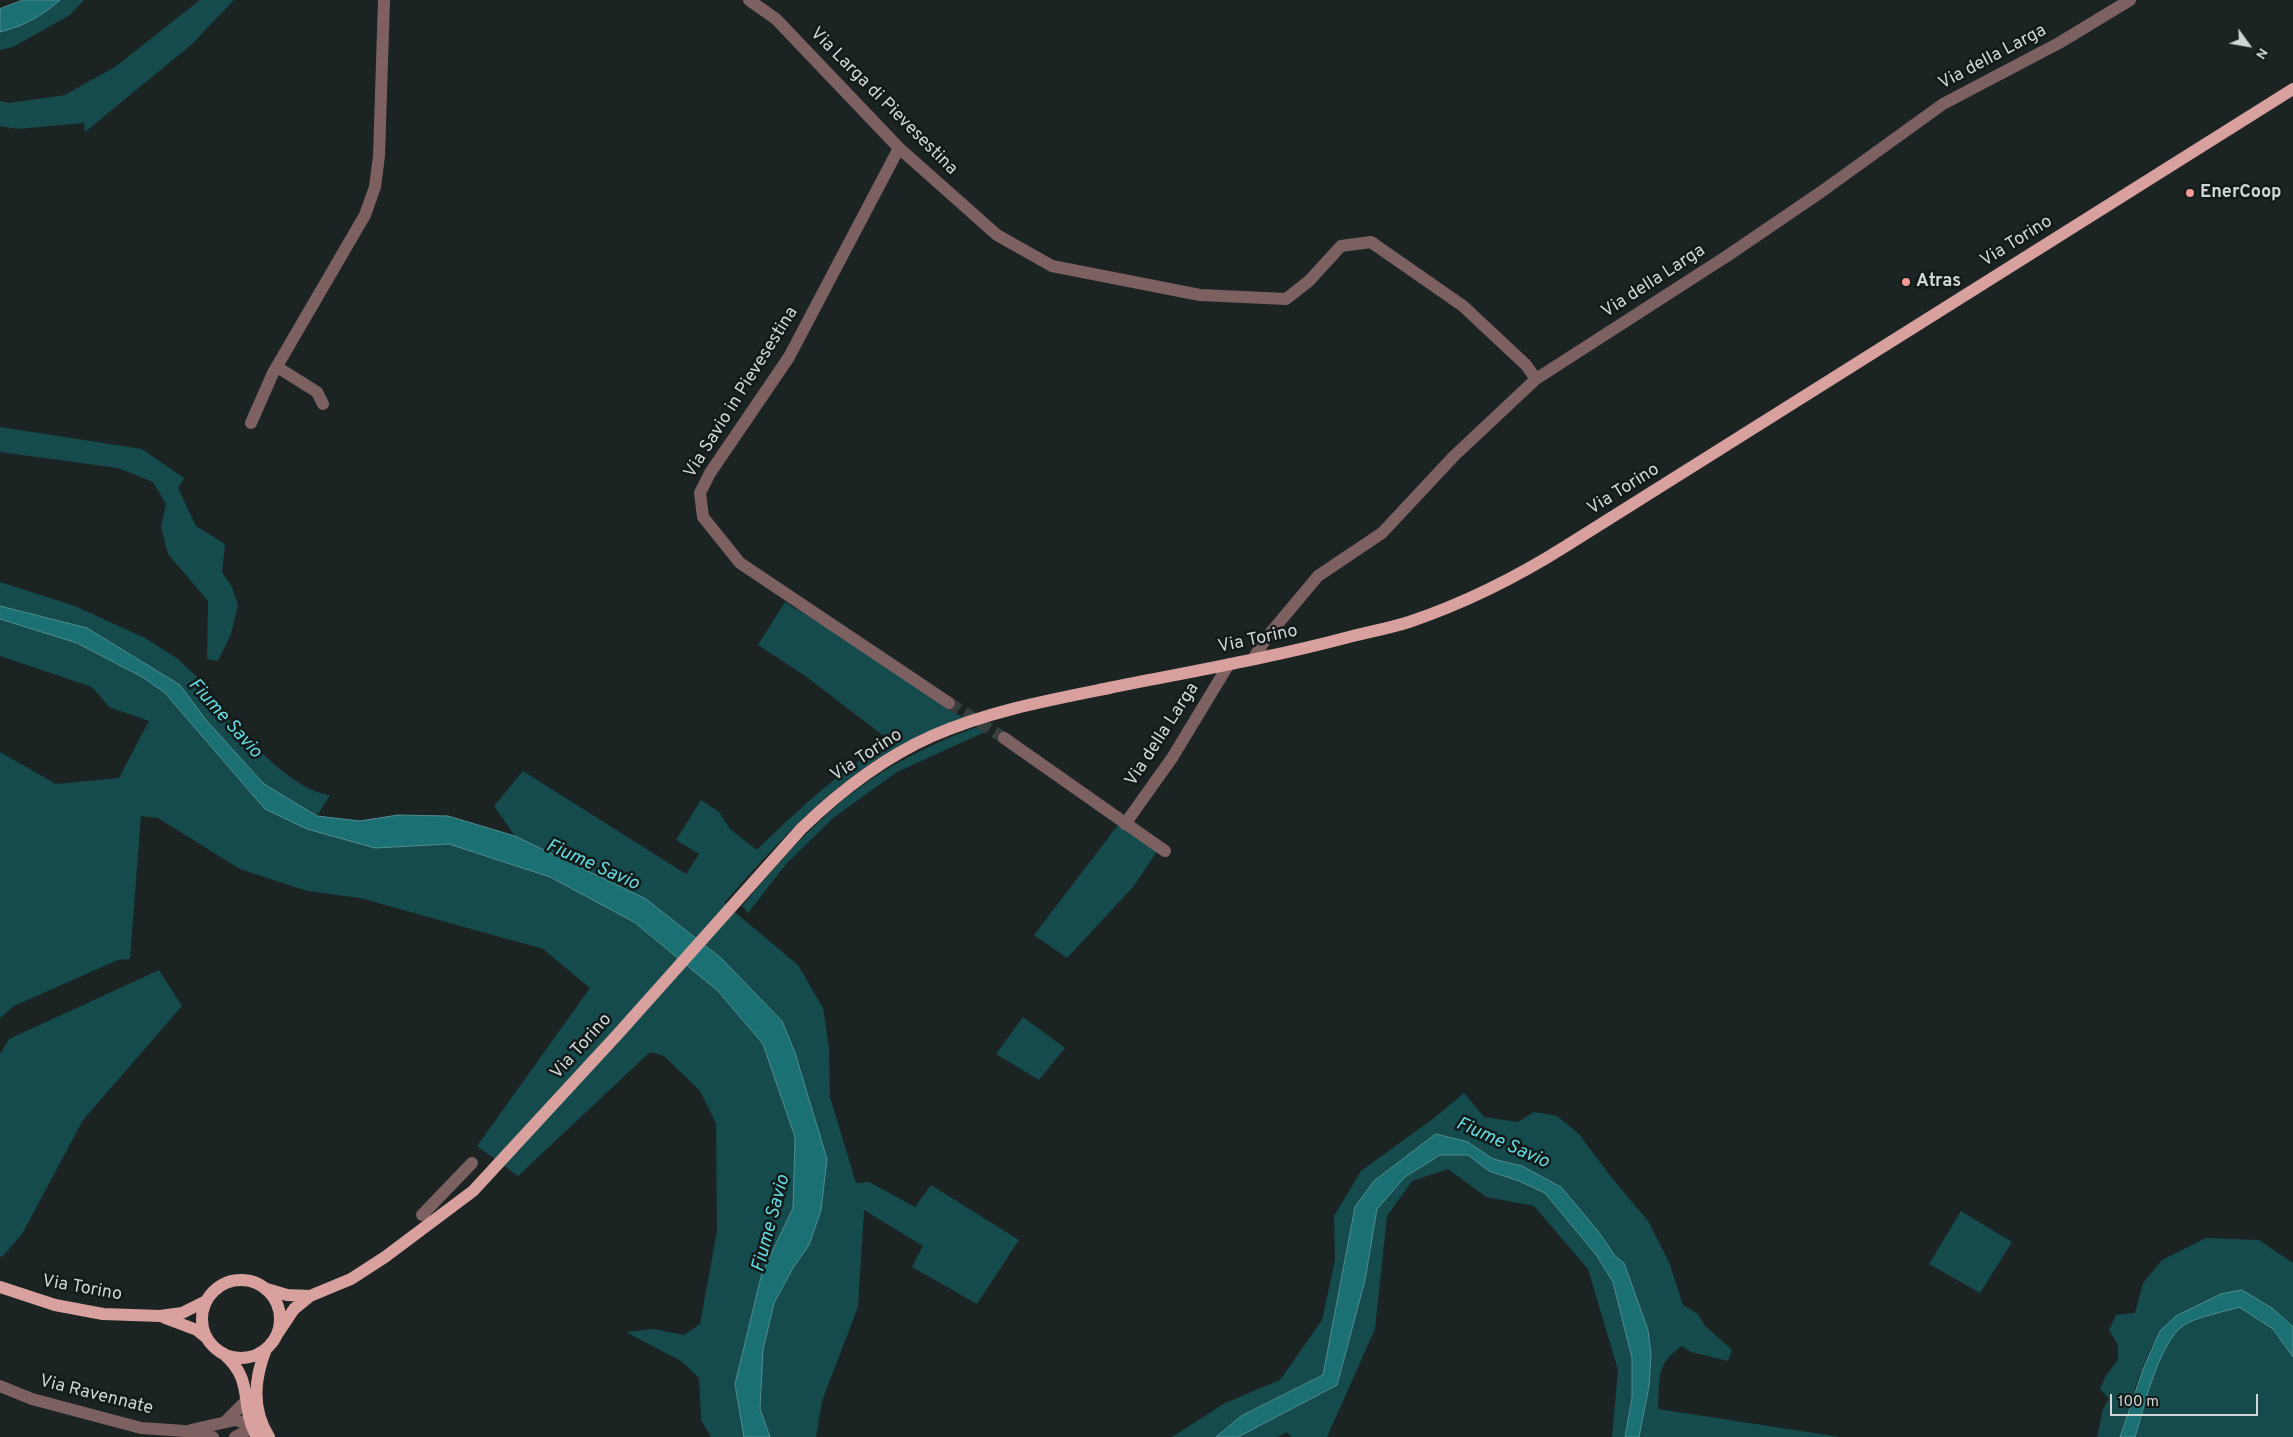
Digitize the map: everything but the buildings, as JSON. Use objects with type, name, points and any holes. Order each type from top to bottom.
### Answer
[{"type":"main road","name":"Via Torino","points":[[278,1333],[294,1309],[310,1296],[351,1279],[473,1191],[617,1035],[775,857],[826,805],[854,782],[931,736],[981,717],[1044,701],[1319,645],[1408,622],[1495,587],[1531,568],[2293,89]]},
{"type":"main road","points":[[234,1280],[249,1280],[267,1289],[275,1298],[279,1309],[278,1333],[266,1349],[258,1368],[255,1387],[258,1427],[246,1401],[242,1375],[238,1367],[208,1340],[203,1327],[202,1314],[206,1301],[220,1286],[234,1280]]},
{"type":"main road","name":"Via Torino","points":[[0,1287],[55,1305],[94,1312],[160,1316],[182,1314],[206,1301]]},
{"type":"main road","name":"Via Torino","points":[[267,1289],[287,1295],[310,1296]]},
{"type":"main road","name":"Via Torino","points":[[160,1316],[197,1330],[208,1340]]},
{"type":"main road","points":[[223,1353],[245,1358],[256,1355],[266,1349]]},
{"type":"street","points":[[250,423],[276,367],[360,223],[375,187],[379,156],[384,0]]},
{"type":"street","name":"Via Larga di Pievesestina","points":[[749,0],[776,19],[900,148],[997,235],[1052,266],[1200,295],[1286,299],[1309,282],[1341,246],[1371,242],[1463,306],[1526,365],[1536,379]]},
{"type":"street","name":"Via della Larga","points":[[1253,659],[1267,637],[1318,576],[1382,533],[1454,456],[1536,379],[1727,256],[1821,192],[1943,104],[2059,42],[2130,0]]},
{"type":"street","name":"Via Savio in Pievesestina","points":[[900,148],[789,357],[710,473],[700,494],[703,517],[740,563],[949,703]]},
{"type":"street","points":[[276,367],[317,392],[323,404]]},
{"type":"street","name":"Via della Larga","points":[[1125,824],[1172,758],[1229,664]]},
{"type":"street","points":[[1004,738],[1165,851]]},
{"type":"street","points":[[422,1215],[472,1163]]},
{"type":"street","points":[[444,1213],[443,1207],[447,1191]]},
{"type":"street","name":"Via Ravennate","points":[[0,1386],[32,1399],[141,1428],[185,1431],[213,1437]]},
{"type":"street","points":[[225,1422],[246,1401]]},
{"type":"street","name":"Via Ravennate","points":[[185,1431],[235,1420],[258,1427]]},
{"type":"street","points":[[235,1437],[258,1427]]},
{"type":"shaded area","points":[[23,0],[60,0],[32,20],[0,32],[0,9]]},
{"type":"shaded area","points":[[60,0],[84,0],[70,15],[13,47],[0,50],[0,32],[32,20]]},
{"type":"shaded area","points":[[200,0],[234,0],[191,45],[85,132],[84,123],[17,129],[0,126],[0,101],[9,103],[65,95],[115,67]]},
{"type":"shaded area","points":[[0,427],[142,449],[184,478],[178,488],[196,526],[225,544],[222,572],[232,587],[238,605],[231,634],[218,661],[207,659],[208,601],[168,554],[161,527],[166,504],[153,482],[118,468],[0,452]]},
{"type":"shaded area","points":[[0,582],[75,606],[145,638],[178,659],[197,677],[201,690],[261,752],[297,781],[314,791],[330,795],[317,816],[264,784],[206,720],[180,685],[65,622],[0,606]]},
{"type":"shaded area","points":[[785,602],[877,658],[963,718],[904,744],[877,759],[853,776],[806,815],[724,903],[798,965],[823,1008],[829,1047],[830,1097],[856,1183],[869,1182],[915,1207],[931,1185],[1019,1240],[977,1304],[912,1267],[923,1246],[864,1210],[858,1307],[822,1401],[816,1437],[770,1437],[760,1409],[763,1350],[774,1303],[793,1268],[809,1245],[821,1210],[827,1159],[795,1053],[782,1021],[721,958],[646,899],[515,836],[494,806],[523,771],[686,874],[699,854],[676,840],[701,800],[719,812],[730,829],[757,850],[820,791],[889,740],[804,675],[758,645]]},
{"type":"shaded area","points":[[0,606],[87,628],[180,685],[206,720],[264,784],[317,816],[360,821],[398,815],[448,816],[515,836],[646,899],[721,958],[782,1021],[795,1053],[827,1159],[821,1210],[809,1245],[793,1268],[774,1303],[763,1350],[760,1409],[770,1437],[744,1437],[735,1384],[762,1273],[793,1208],[795,1137],[763,1044],[718,991],[634,922],[550,877],[449,844],[375,848],[307,829],[265,809],[165,693],[144,678],[77,643],[0,619]]},
{"type":"shaded area","points":[[0,619],[77,643],[144,678],[165,693],[265,809],[375,848],[449,844],[550,877],[634,922],[718,991],[763,1044],[795,1137],[793,1208],[762,1273],[744,1437],[711,1437],[701,1420],[699,1378],[681,1361],[626,1332],[654,1329],[684,1335],[700,1324],[717,1231],[716,1123],[700,1091],[664,1056],[650,1052],[518,1176],[477,1146],[590,988],[543,949],[360,898],[307,891],[240,869],[158,818],[141,816],[130,959],[118,960],[14,1006],[0,1018],[0,752],[56,784],[119,778],[149,721],[109,707],[92,687],[0,656]]},
{"type":"shaded area","points":[[977,727],[985,732],[897,772],[833,818],[786,864],[748,913],[742,906],[821,819],[867,782],[920,751]]},
{"type":"shaded area","points":[[1118,825],[1158,850],[1133,887],[1067,958],[1034,935]]},
{"type":"shaded area","points":[[159,970],[182,1006],[83,1120],[22,1234],[2,1257],[0,1256],[0,1054],[9,1039]]},
{"type":"shaded area","points":[[1023,1017],[1065,1048],[1039,1080],[996,1054]]},
{"type":"shaded area","points":[[1464,1093],[1484,1117],[1518,1122],[1534,1112],[1557,1116],[1579,1134],[1611,1177],[1648,1221],[1669,1262],[1683,1305],[1698,1314],[1705,1326],[1732,1350],[1728,1361],[1691,1352],[1682,1346],[1673,1353],[1667,1359],[1661,1373],[1658,1409],[1840,1437],[1639,1437],[1649,1386],[1651,1354],[1648,1330],[1624,1263],[1615,1256],[1598,1231],[1561,1187],[1522,1166],[1493,1159],[1468,1142],[1436,1134],[1355,1207],[1323,1375],[1241,1416],[1216,1437],[1172,1437],[1225,1403],[1280,1380],[1322,1320],[1335,1260],[1334,1216],[1361,1171],[1434,1118]]},
{"type":"shaded area","points":[[1436,1134],[1468,1142],[1493,1159],[1522,1166],[1561,1187],[1598,1231],[1615,1256],[1624,1263],[1648,1330],[1651,1354],[1649,1386],[1639,1437],[1625,1437],[1632,1398],[1632,1358],[1613,1282],[1597,1256],[1545,1193],[1519,1181],[1489,1171],[1468,1155],[1440,1155],[1405,1177],[1377,1209],[1365,1280],[1337,1385],[1238,1437],[1216,1437],[1241,1416],[1323,1375],[1355,1207],[1374,1181]]},
{"type":"shaded area","points":[[1440,1155],[1469,1155],[1489,1171],[1519,1181],[1545,1193],[1597,1256],[1613,1282],[1632,1358],[1632,1398],[1625,1437],[1612,1437],[1618,1370],[1588,1269],[1534,1206],[1486,1197],[1448,1169],[1412,1181],[1387,1216],[1375,1329],[1327,1437],[1291,1437],[1287,1432],[1277,1437],[1238,1437],[1337,1385],[1365,1280],[1377,1209],[1405,1177]]},
{"type":"shaded area","points":[[1961,1211],[2012,1242],[1980,1293],[1929,1264]]},
{"type":"shaded area","points":[[2206,1238],[2259,1240],[2293,1263],[2293,1327],[2272,1308],[2242,1290],[2184,1312],[2167,1325],[2157,1337],[2141,1371],[2120,1437],[2097,1437],[2103,1409],[2109,1399],[2100,1389],[2106,1375],[2118,1360],[2118,1345],[2109,1330],[2116,1315],[2135,1313],[2143,1283],[2162,1260]]},
{"type":"shaded area","points":[[2242,1290],[2272,1308],[2293,1327],[2293,1357],[2273,1329],[2239,1307],[2189,1322],[2175,1334],[2159,1361],[2135,1437],[2120,1437],[2143,1369],[2160,1331],[2176,1316],[2221,1294]]},
{"type":"shaded area","points":[[2239,1307],[2273,1329],[2293,1357],[2293,1437],[2135,1437],[2159,1360],[2175,1334],[2189,1322]]},
{"type":"tunnel","points":[[949,703],[1004,738]]},
{"type":"place","name":"EnerCoop","points":[[2190,193]]},
{"type":"place","name":"Atras","points":[[1906,282]]},
{"type":"water label","name":"Fiume Savio","points":[[224,719]]},
{"type":"water label","name":"Fiume Savio","points":[[592,866]]},
{"type":"water label","name":"Fiume Savio","points":[[1502,1144]]},
{"type":"water label","name":"Fiume Savio","points":[[772,1224]]}]
